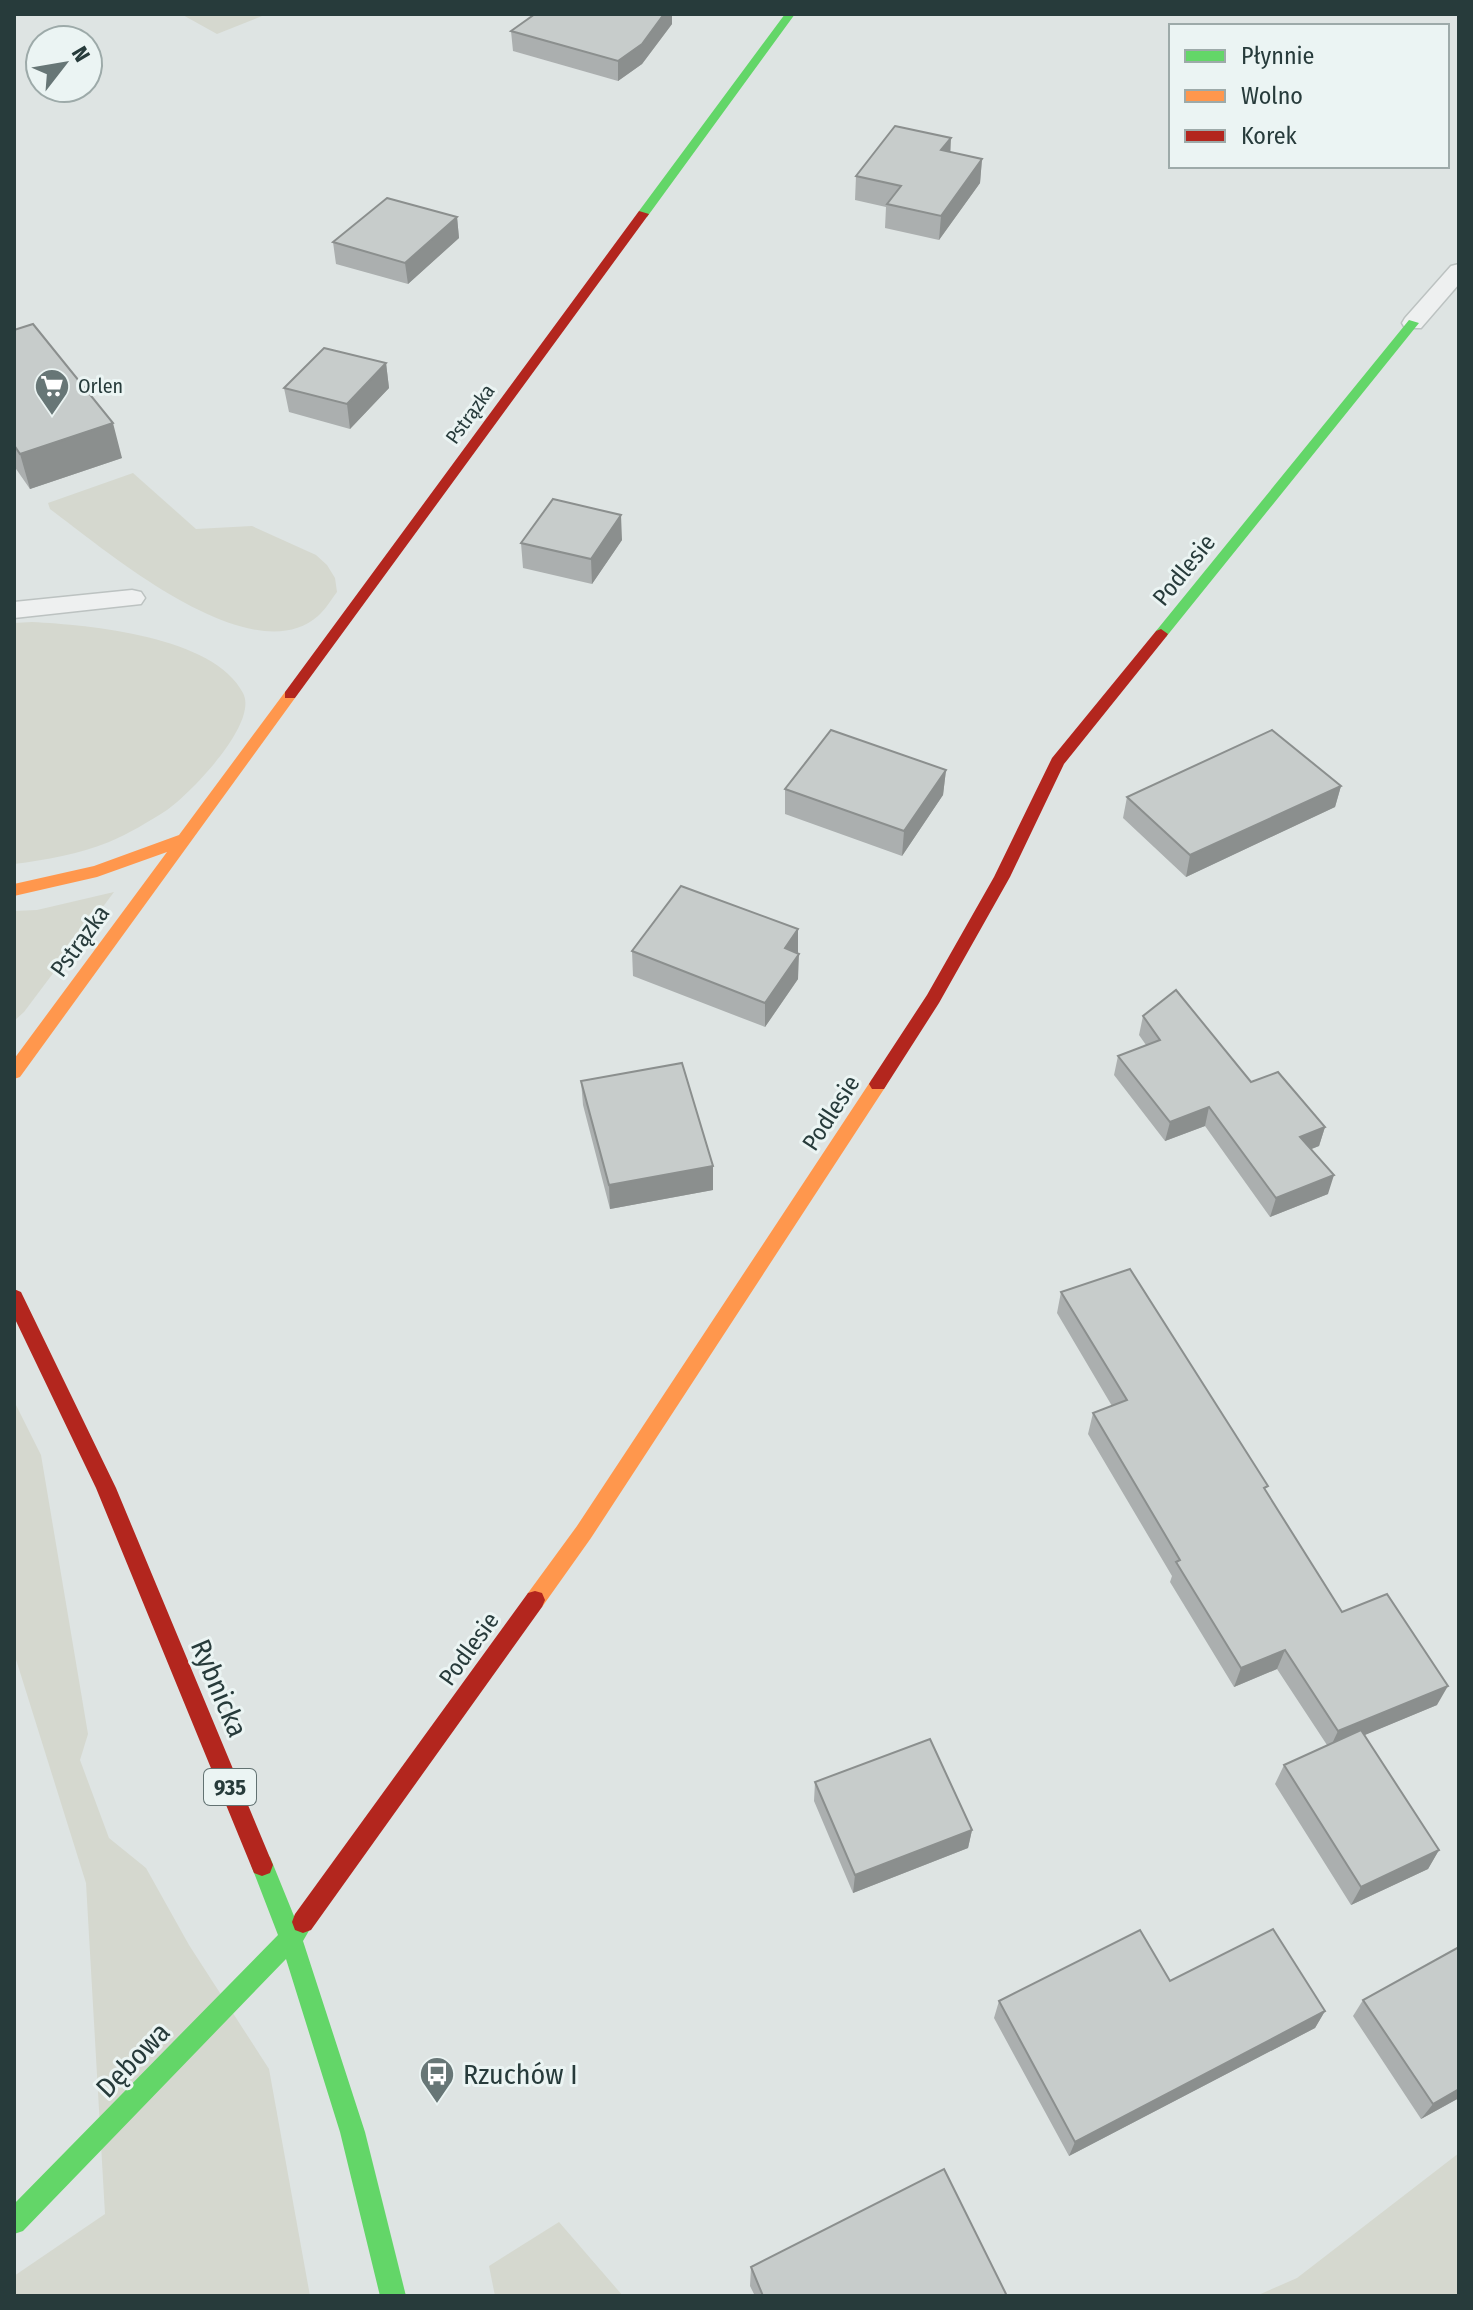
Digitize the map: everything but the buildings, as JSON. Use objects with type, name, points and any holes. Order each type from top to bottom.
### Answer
[{"type":"main road","name":"Pstrązka","points":[[14,1072],[790,14]]},
{"type":"main road","name":"Podlesie","points":[[292,1937],[584,1532],[831,1157],[933,999],[1002,877],[1057,762],[1413,323]]},
{"type":"main road","name":"Pstrązka","points":[[14,890],[97,871],[185,839]]},
{"type":"main road","name":"Rybnicka","points":[[14,1297],[106,1488],[292,1937],[372,2200],[393,2296]]},
{"type":"main road","name":"Dębowa","points":[[14,2222],[292,1937]]},
{"type":"lane","points":[[1413,323],[1459,271]]},
{"type":"lane","points":[[14,588],[132,598],[14,610]]},
{"type":"shaded area","points":[[181,14],[267,14],[217,34]]},
{"type":"shaded area","points":[[133,473],[196,529],[252,526],[316,555],[335,578],[337,592],[318,616],[289,630],[255,630],[218,619],[179,600],[105,551],[50,509],[48,503]]},
{"type":"shaded area","points":[[32,622],[116,631],[179,646],[206,658],[228,674],[243,693],[245,706],[241,722],[220,756],[191,789],[167,810],[98,846],[14,864],[14,623]]},
{"type":"shaded area","points":[[114,892],[14,1021],[14,911],[37,910]]},
{"type":"shaded area","points":[[14,1401],[41,1455],[88,1734],[80,1760],[109,1838],[146,1868],[189,1945],[269,2069],[310,2296],[14,2296],[14,2276],[105,2214],[86,1883],[14,1653]]},
{"type":"shaded area","points":[[1459,2153],[1459,2296],[1256,2296],[1297,2278]]},
{"type":"shaded area","points":[[559,2222],[623,2296],[495,2296],[489,2266]]},
{"type":"traffic: fast","points":[[643,214],[790,14]]},
{"type":"traffic: fast","points":[[1161,634],[1413,323]]},
{"type":"traffic: fast","points":[[262,1865],[302,1970],[337,2078],[393,2296]]},
{"type":"traffic: fast","points":[[14,2222],[292,1937],[303,1922]]},
{"type":"traffic: slow","points":[[14,1072],[290,695]]},
{"type":"traffic: slow","points":[[14,890],[97,871],[185,839]]},
{"type":"traffic: slow","points":[[535,1600],[584,1532],[878,1084]]},
{"type":"traffic: jam","points":[[290,695],[643,214]]},
{"type":"traffic: jam","points":[[878,1084],[933,999],[1002,877],[1057,762],[1161,634]]},
{"type":"traffic: jam","points":[[14,1297],[106,1488],[262,1865]]},
{"type":"traffic: jam","points":[[303,1922],[535,1600]]},
{"type":"place","name":"Orlen","points":[[52,417]]},
{"type":"place","name":"Rzuchów I","points":[[437,2105]]}]
